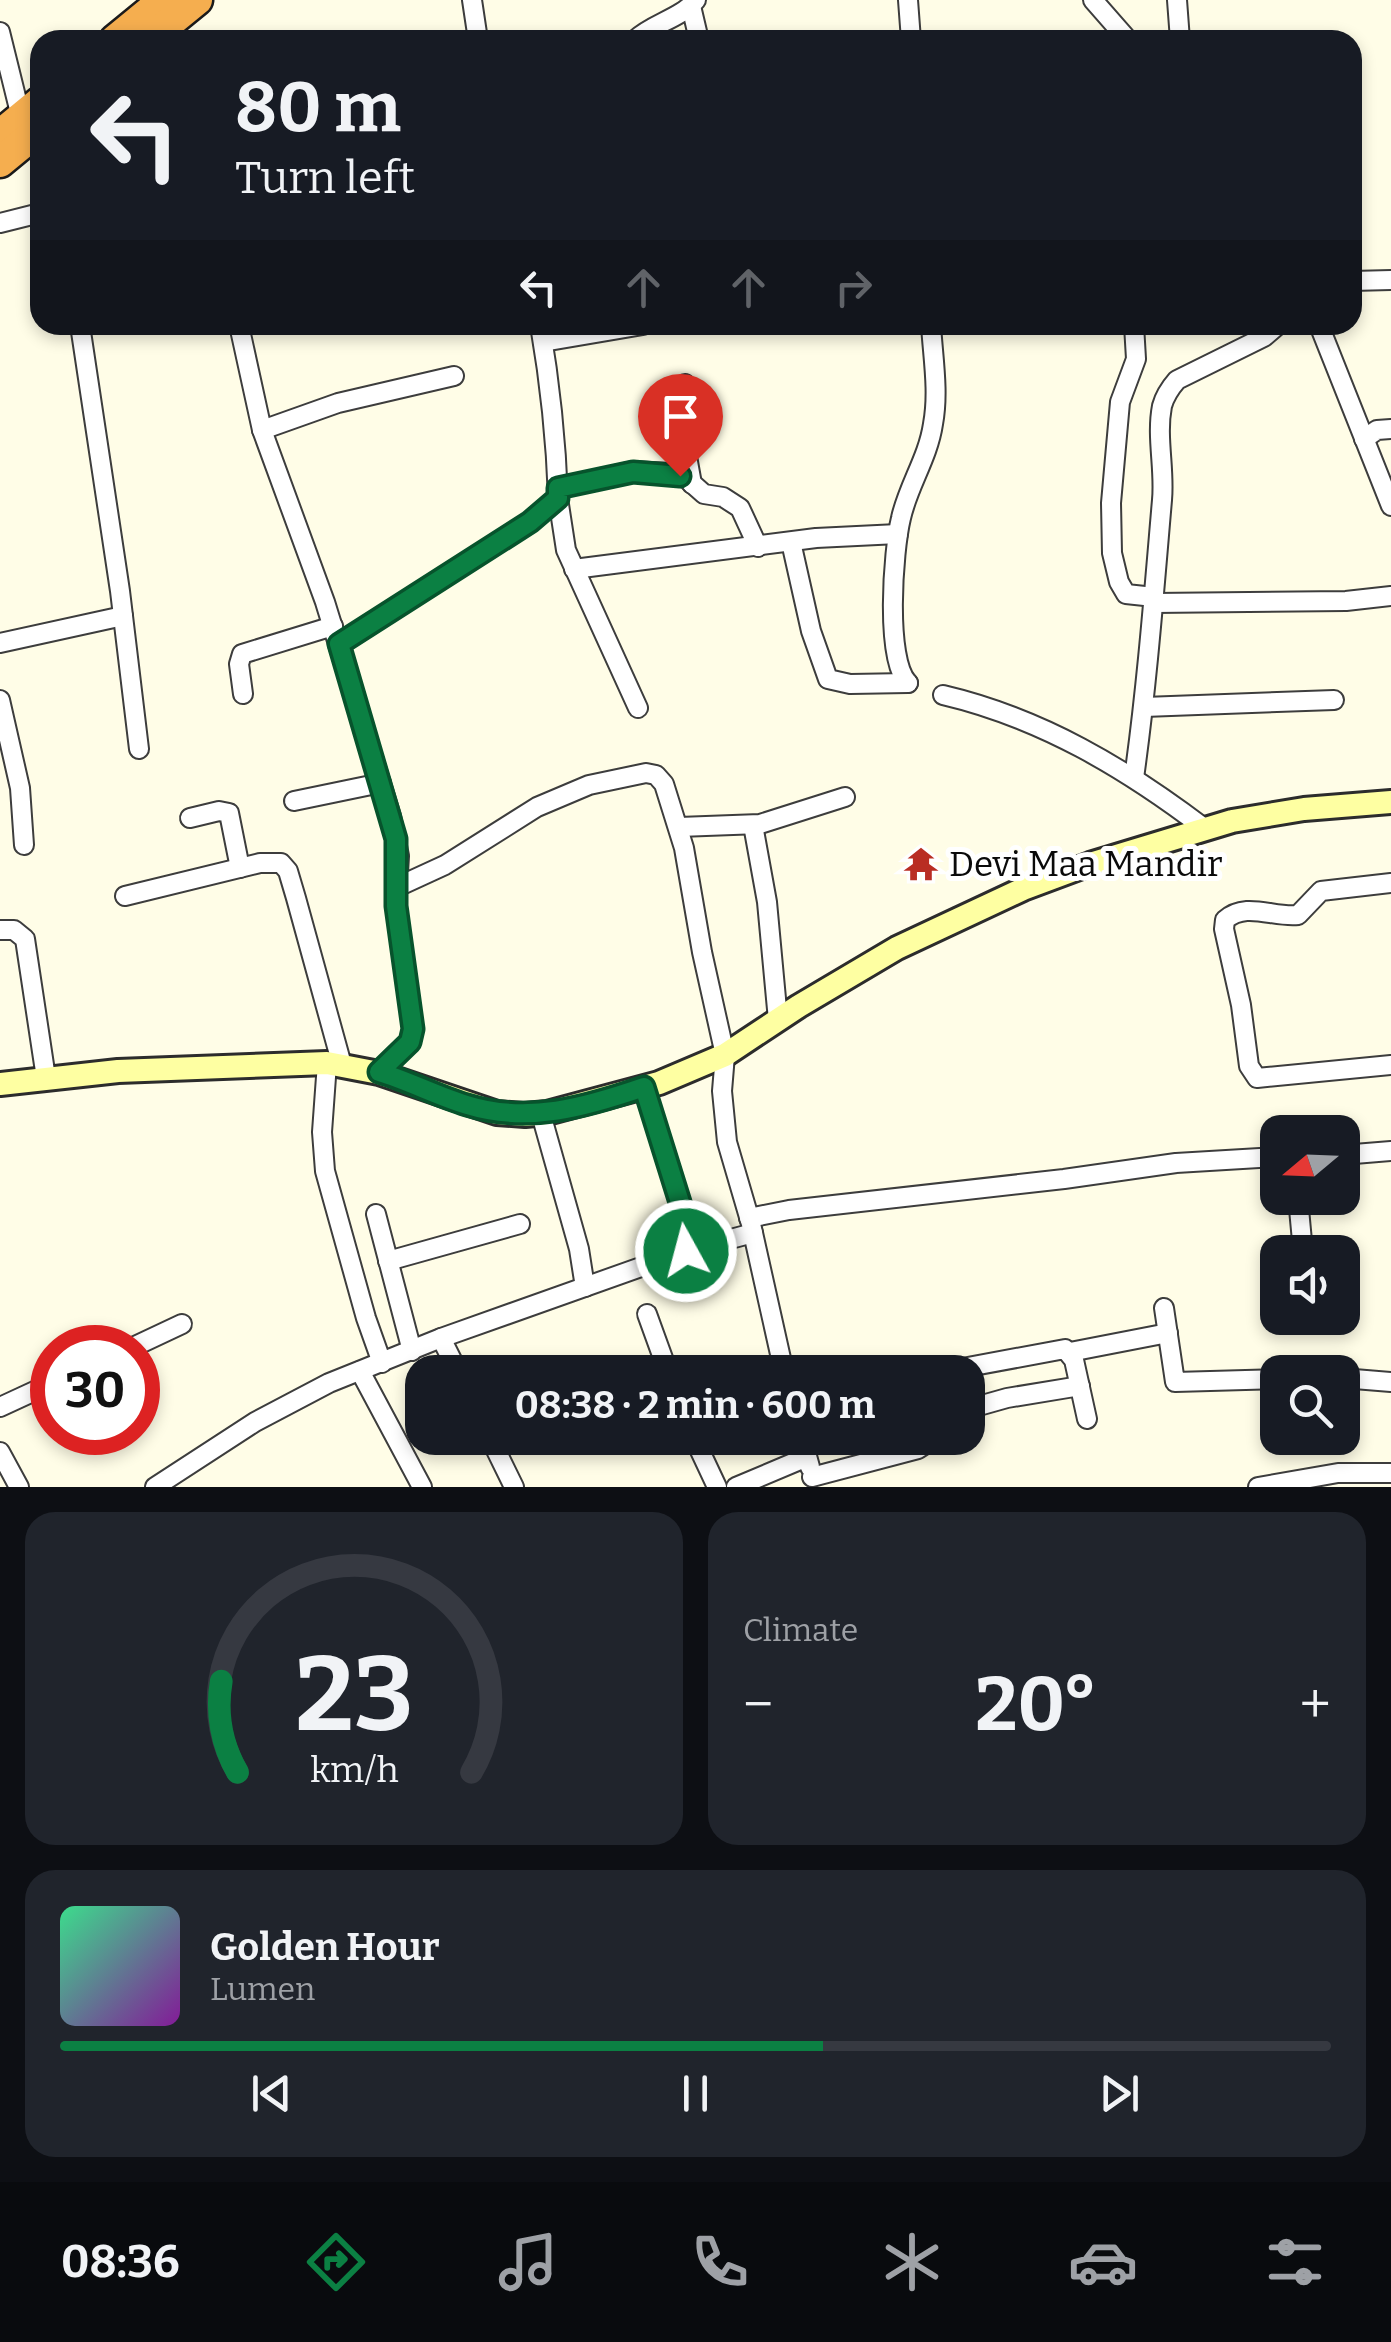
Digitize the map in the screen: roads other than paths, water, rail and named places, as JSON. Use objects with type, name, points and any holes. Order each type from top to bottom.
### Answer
[{"type":"highway","points":[[127,30],[164,0]]},
{"type":"highway","points":[[160,30],[196,0]]},
{"type":"highway","points":[[0,162],[25,121]]},
{"type":"street","points":[[472,0],[476,30]]},
{"type":"street","points":[[908,0],[910,30]]},
{"type":"street","points":[[1093,0],[1118,30]]},
{"type":"street","points":[[1177,0],[1179,30]]},
{"type":"street","points":[[646,30],[693,3],[697,30]]},
{"type":"street","points":[[0,32],[25,121]]},
{"type":"street","points":[[0,223],[30,216]]},
{"type":"street","points":[[1362,281],[1391,280]]},
{"type":"street","points":[[81,335],[123,616],[138,750]]},
{"type":"street","points":[[241,335],[262,430],[336,635],[396,839],[399,856],[395,888],[413,1029],[410,1042],[379,1072]]},
{"type":"street","points":[[542,335],[556,428],[558,493],[566,550],[638,708]]},
{"type":"street","points":[[790,542],[814,644],[828,679],[850,684],[908,683],[897,667],[895,561],[901,518],[933,428],[936,394],[932,335]]},
{"type":"street","points":[[1134,335],[1134,367],[1122,394],[1112,492],[1112,553],[1126,594],[1154,600],[1330,601],[1391,596]]},
{"type":"street","points":[[1134,778],[1154,600],[1162,496],[1160,427],[1167,392],[1192,370],[1266,335]]},
{"type":"street","points":[[1323,335],[1391,506]]},
{"type":"street","points":[[262,430],[338,403],[454,376]]},
{"type":"street","points":[[685,384],[684,434],[692,484]]},
{"type":"street","points":[[1364,439],[1377,430],[1391,429]]},
{"type":"street","points":[[244,694],[239,664],[242,654],[336,635],[530,522],[558,493],[646,471],[672,473],[704,494],[723,497],[740,508],[758,546]]},
{"type":"street","points":[[574,569],[836,536],[898,534]]},
{"type":"street","points":[[0,643],[123,616]]},
{"type":"street","points":[[944,695],[1060,735],[1134,778],[1204,828]]},
{"type":"street","points":[[0,700],[20,788],[24,844]]},
{"type":"street","points":[[1144,707],[1334,700]]},
{"type":"street","points":[[395,888],[445,865],[537,807],[613,778],[656,775],[670,796],[679,827],[725,1055],[723,1116],[780,1355]]},
{"type":"street","points":[[294,801],[381,783]]},
{"type":"street","points":[[679,827],[752,825],[845,797]]},
{"type":"street","points":[[0,1084],[148,1069],[334,1064],[379,1072],[482,1109],[525,1116],[542,1114],[644,1087],[725,1055],[879,958],[959,918],[1074,870],[1204,828],[1266,814],[1391,802]]},
{"type":"street","points":[[190,818],[219,811],[230,813],[240,868]]},
{"type":"street","points":[[752,825],[770,921],[778,1020]]},
{"type":"street","points":[[125,896],[271,861],[281,863],[288,871],[334,1064],[322,1132],[326,1171],[382,1363]]},
{"type":"street","points":[[1391,883],[1321,892],[1298,915],[1276,917],[1238,911],[1225,920],[1224,930],[1241,1005],[1249,1066],[1257,1078],[1391,1065]]},
{"type":"street","points":[[0,930],[14,930],[25,939],[46,1078]]},
{"type":"street","points":[[644,1087],[688,1228],[686,1251]]},
{"type":"street","points":[[542,1114],[579,1249],[585,1287]]},
{"type":"street","points":[[1360,1154],[1391,1151]]},
{"type":"street","points":[[155,1487],[279,1407],[360,1371],[789,1210],[1176,1163],[1260,1158]]},
{"type":"street","points":[[376,1214],[412,1351]]},
{"type":"street","points":[[388,1262],[520,1224]]},
{"type":"street","points":[[1164,1308],[1175,1382],[1260,1380]]},
{"type":"street","points":[[647,1314],[662,1355]]},
{"type":"street","points":[[160,1334],[182,1324]]},
{"type":"street","points":[[985,1363],[1168,1333]]},
{"type":"street","points":[[442,1338],[450,1355]]},
{"type":"street","points":[[1070,1352],[1087,1419]]},
{"type":"street","points":[[360,1371],[422,1487]]},
{"type":"street","points":[[1360,1379],[1391,1382]]},
{"type":"street","points":[[985,1404],[1080,1386]]},
{"type":"street","points":[[0,1407],[30,1393]]},
{"type":"street","points":[[0,1452],[20,1487]]},
{"type":"street","points":[[498,1455],[514,1487]]},
{"type":"street","points":[[702,1455],[716,1487]]},
{"type":"street","points":[[736,1487],[807,1457],[814,1482],[899,1455]]},
{"type":"street","points":[[1258,1487],[1338,1473],[1391,1473]]},
{"type":"place","name":"Devi Maa Mandir","points":[[921,864]]}]
